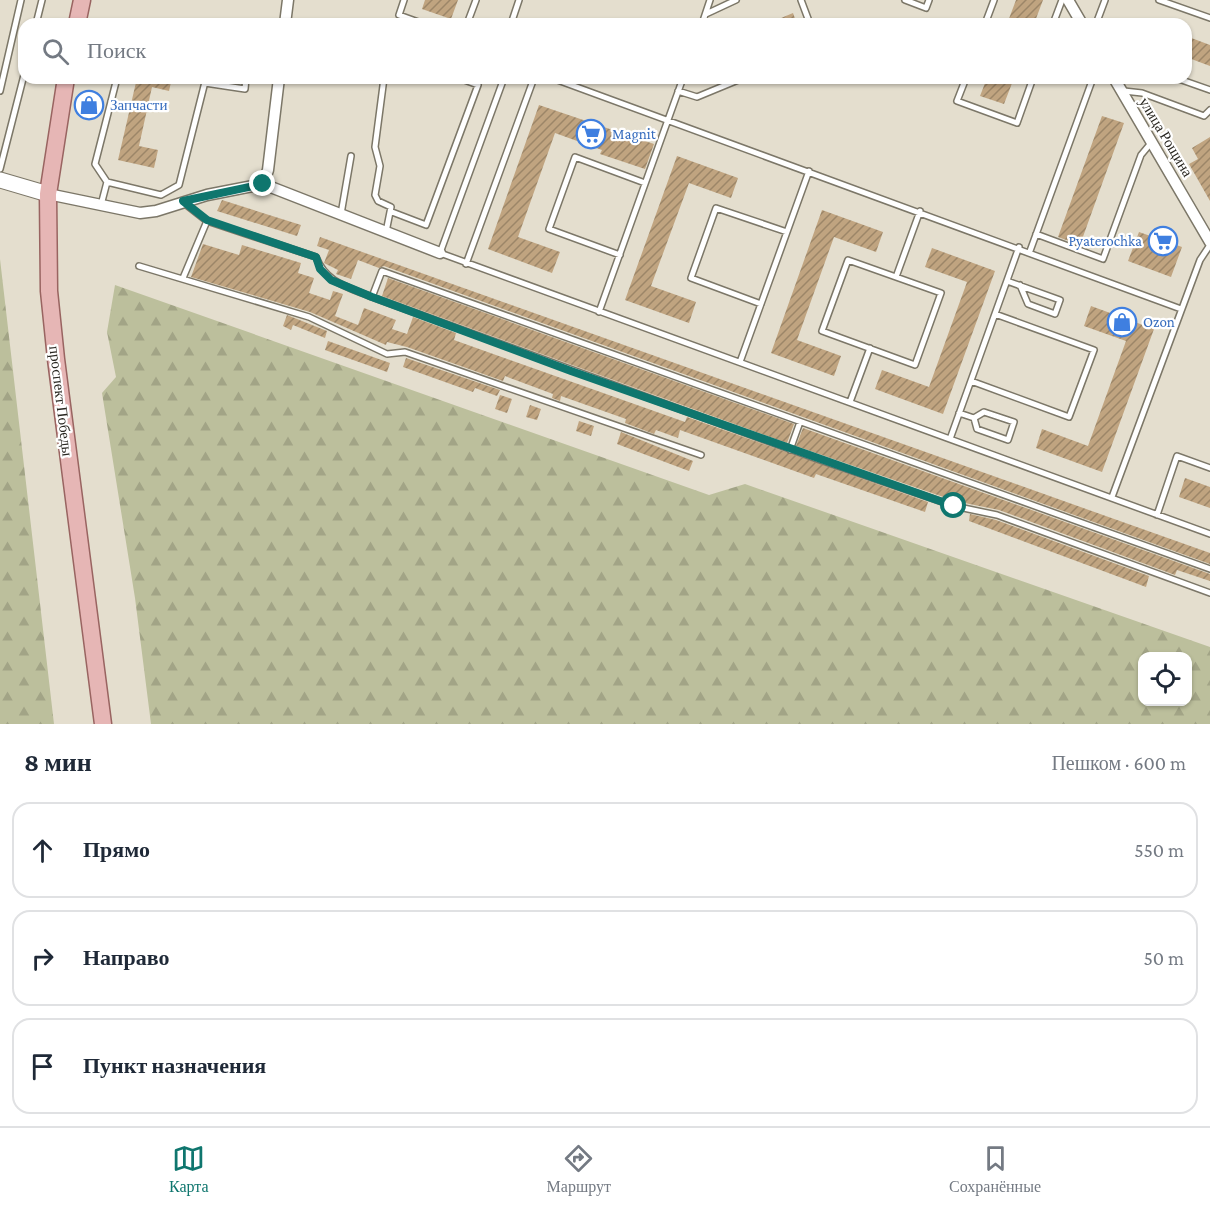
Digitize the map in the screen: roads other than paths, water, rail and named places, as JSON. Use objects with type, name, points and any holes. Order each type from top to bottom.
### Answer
[{"type":"main road","points":[[78,18],[82,0]]},
{"type":"main road","name":"проспект Победы","points":[[65,84],[48,194],[52,330],[103,724]]},
{"type":"street","points":[[286,18],[288,0]]},
{"type":"street","points":[[1068,0],[1078,18]]},
{"type":"street","points":[[263,184],[268,170],[278,84]]},
{"type":"street","name":"улица Рощина","points":[[1118,84],[1210,243]]},
{"type":"street","points":[[0,180],[48,194],[140,213],[156,211],[183,201],[263,184],[440,253]]},
{"type":"lane","points":[[0,91],[21,0]]},
{"type":"lane","points":[[38,18],[42,0]]},
{"type":"lane","points":[[404,0],[399,15],[407,18]]},
{"type":"lane","points":[[469,18],[476,0]]},
{"type":"lane","points":[[513,18],[519,0]]},
{"type":"lane","points":[[704,18],[710,0]]},
{"type":"lane","points":[[706,14],[736,0]]},
{"type":"lane","points":[[801,0],[808,18]]},
{"type":"lane","points":[[905,0],[926,8],[929,0]]},
{"type":"lane","points":[[987,18],[994,0]]},
{"type":"lane","points":[[1055,18],[1062,0]]},
{"type":"lane","points":[[1159,0],[1210,18]]},
{"type":"lane","points":[[1098,18],[1104,1]]},
{"type":"lane","points":[[0,170],[3,147],[21,84]]},
{"type":"lane","points":[[116,84],[96,164],[107,182],[161,195],[179,185],[204,84]]},
{"type":"lane","points":[[223,84],[245,89],[245,84]]},
{"type":"lane","points":[[383,84],[375,147],[380,166],[375,195],[378,201],[388,204],[392,212],[426,225],[478,85],[475,84]]},
{"type":"lane","points":[[502,84],[440,253],[1210,534]]},
{"type":"lane","points":[[466,264],[532,84]]},
{"type":"lane","points":[[569,84],[1030,251],[1181,309]]},
{"type":"lane","points":[[599,312],[681,84]]},
{"type":"lane","points":[[678,91],[697,97],[728,84]]},
{"type":"lane","points":[[964,84],[957,101],[1017,123],[1031,84]]},
{"type":"lane","points":[[1030,251],[1091,84]]},
{"type":"lane","points":[[1192,84],[1210,90]]},
{"type":"lane","points":[[1122,91],[1142,93],[1204,116],[1210,110]]},
{"type":"lane","points":[[1036,234],[1102,259],[1141,155],[1152,142]]},
{"type":"lane","points":[[341,215],[351,156]]},
{"type":"lane","points":[[620,255],[549,229],[575,157],[645,183]]},
{"type":"lane","points":[[740,362],[809,171]]},
{"type":"lane","points":[[101,205],[107,182]]},
{"type":"lane","points":[[183,201],[207,220],[316,257],[320,269],[331,280],[372,297],[790,450],[954,506],[997,515],[1210,593]]},
{"type":"lane","points":[[761,304],[691,279],[716,207],[787,232]]},
{"type":"lane","points":[[896,277],[920,211]]},
{"type":"lane","points":[[386,232],[392,212]]},
{"type":"lane","points":[[183,278],[207,220]]},
{"type":"lane","points":[[1112,497],[1181,309],[1200,260],[1210,243]]},
{"type":"lane","points":[[950,439],[1019,247]]},
{"type":"lane","points":[[848,260],[896,277],[941,293],[915,365],[822,331],[848,260]]},
{"type":"lane","points":[[139,266],[309,318],[387,354],[405,352],[701,455]]},
{"type":"lane","points":[[372,297],[382,272],[1210,569]]},
{"type":"lane","points":[[1007,281],[1020,285],[1060,300],[1055,314],[1028,304],[1020,285]]},
{"type":"lane","points":[[970,381],[1069,417],[1094,350],[995,314]]},
{"type":"lane","points":[[850,402],[870,348]]},
{"type":"lane","points":[[984,411],[1014,422],[1008,440],[977,429],[974,418],[984,411]]},
{"type":"lane","points":[[959,413],[974,418]]},
{"type":"lane","points":[[790,450],[800,422]]},
{"type":"lane","points":[[1157,515],[1177,456],[1210,468]]},
{"type":"place","name":"Запчасти","points":[[89,105]]},
{"type":"place","name":"Magnit","points":[[591,134]]},
{"type":"place","name":"Pyaterochka","points":[[1163,241]]},
{"type":"place","name":"Ozon","points":[[1122,322]]}]
